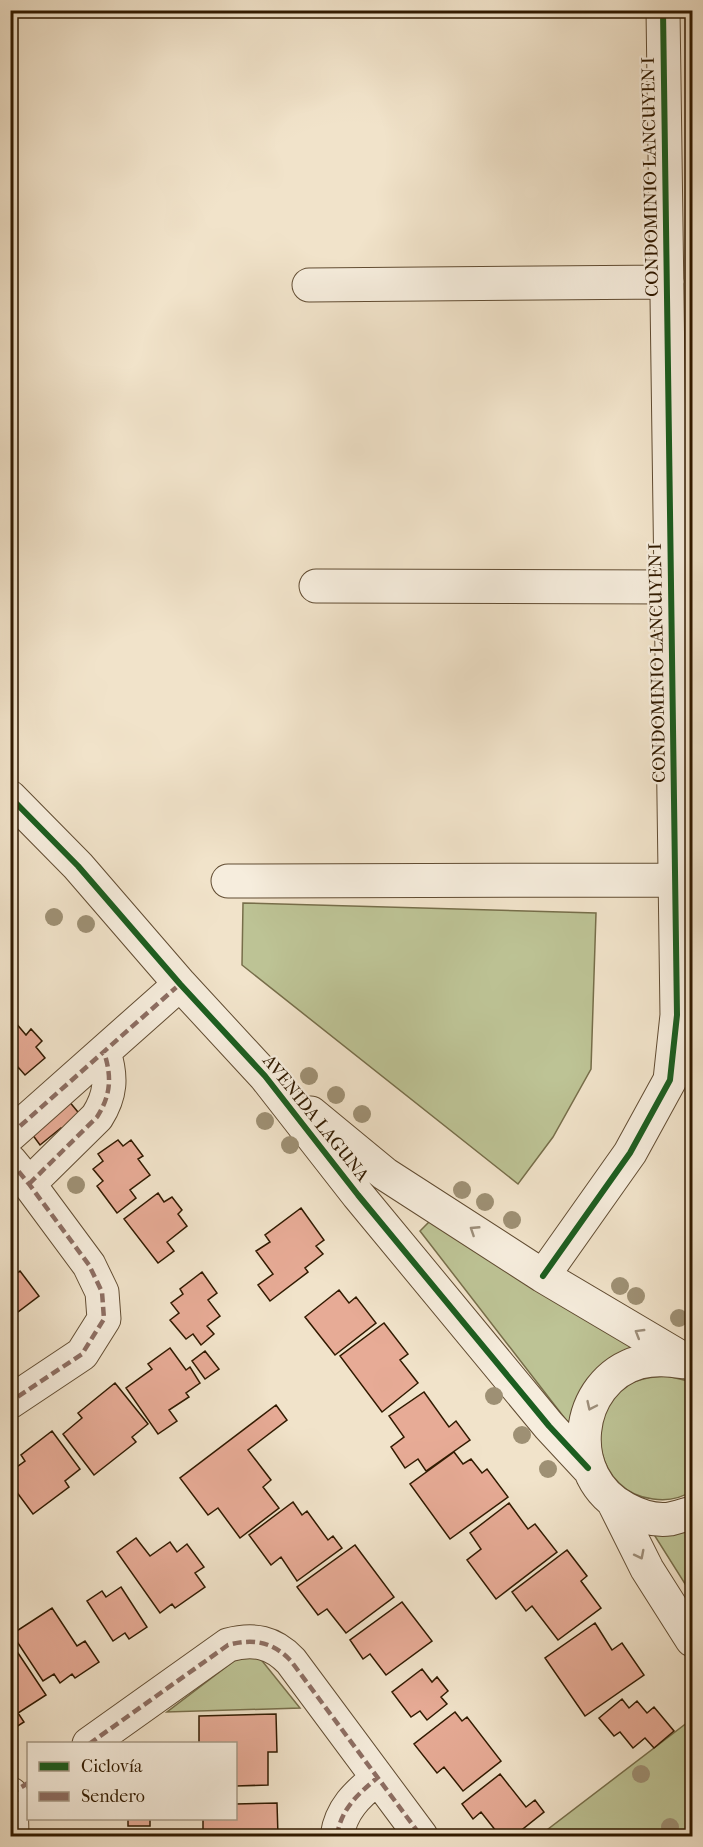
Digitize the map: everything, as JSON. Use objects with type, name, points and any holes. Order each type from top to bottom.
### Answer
[{"type":"street","name":"CONDOMINIO LANCUYEN I","points":[[543,1276],[630,1154],[670,1080],[677,1015],[663,10]]},
{"type":"street","points":[[309,285],[667,282]]},
{"type":"street","points":[[316,586],[671,587]]},
{"type":"street","name":"AVENIDA LAGUNA","points":[[10,796],[78,866],[180,984],[265,1076],[358,1195],[549,1426],[588,1468],[599,1487],[614,1503]]},
{"type":"street","points":[[228,881],[675,880]]},
{"type":"street","points":[[10,1135],[180,984]]},
{"type":"street","points":[[10,1402],[82,1354],[104,1319],[102,1292],[89,1265],[20,1173],[97,1118],[109,1093],[110,1079],[104,1052]]},
{"type":"street","name":"AVENIDA LAGUNA","points":[[265,1076],[385,1174],[543,1276],[691,1364]]},
{"type":"street","points":[[588,1468],[583,1442],[585,1425],[597,1392],[616,1374],[639,1363],[664,1359],[691,1364]]},
{"type":"street","points":[[614,1503],[640,1516],[669,1519],[693,1513]]},
{"type":"street","points":[[614,1503],[647,1569],[693,1640]]},
{"type":"street","points":[[90,1742],[228,1645],[253,1641],[273,1646],[291,1661],[421,1836]]},
{"type":"street","points":[[337,1836],[347,1807],[377,1778]]},
{"type":"street","points":[[12,1836],[11,1794],[27,1784]]},
{"type":"green space","points":[[243,903],[596,913],[591,1069],[553,1137],[518,1184],[242,965]]},
{"type":"green space","points":[[430,1221],[636,1345],[570,1425],[420,1231]]},
{"type":"green space","points":[[667,1376],[692,1384],[692,1491],[678,1498],[658,1500],[634,1494],[619,1483],[608,1468],[601,1451],[600,1432],[604,1414],[613,1398],[628,1385],[642,1379]]},
{"type":"green space","points":[[692,1528],[692,1595],[653,1533],[685,1532]]},
{"type":"green space","points":[[242,1657],[259,1657],[300,1708],[167,1712],[234,1661]]},
{"type":"green space","points":[[692,1719],[692,1836],[539,1836]]},
{"type":"building","points":[[15,1022],[26,1035],[31,1029],[42,1041],[36,1047],[45,1058],[25,1075],[18,1067],[10,1074],[10,1027]]},
{"type":"building","points":[[68,1100],[82,1117],[64,1131],[61,1128],[40,1145],[32,1134]]},
{"type":"building","points":[[118,1140],[123,1146],[131,1140],[143,1156],[138,1159],[150,1175],[130,1190],[136,1198],[117,1213],[97,1186],[103,1181],[93,1169],[103,1161],[98,1154]]},
{"type":"building","points":[[158,1193],[164,1202],[172,1197],[182,1210],[178,1214],[187,1226],[167,1242],[174,1251],[158,1263],[124,1219]]},
{"type":"building","points":[[301,1208],[324,1240],[316,1246],[323,1254],[305,1268],[308,1272],[270,1301],[258,1285],[273,1274],[256,1251],[270,1242],[265,1235]]},
{"type":"building","points":[[20,1271],[39,1296],[10,1318],[10,1276]]},
{"type":"building","points":[[202,1272],[217,1293],[208,1300],[220,1316],[207,1326],[214,1334],[201,1345],[193,1334],[186,1339],[170,1320],[179,1313],[171,1303],[183,1294],[180,1289]]},
{"type":"building","points":[[339,1290],[349,1303],[356,1297],[376,1323],[335,1355],[305,1317]]},
{"type":"building","points":[[384,1323],[408,1354],[400,1360],[418,1383],[382,1412],[340,1356]]},
{"type":"building","points":[[170,1348],[186,1370],[190,1367],[200,1383],[186,1393],[189,1397],[169,1410],[177,1421],[158,1434],[126,1388],[152,1369],[148,1364]]},
{"type":"building","points":[[205,1351],[219,1369],[205,1379],[192,1361]]},
{"type":"building","points":[[115,1383],[148,1424],[132,1437],[136,1442],[94,1475],[63,1434],[82,1418],[78,1413]]},
{"type":"building","points":[[424,1392],[449,1427],[456,1421],[470,1440],[426,1471],[418,1459],[405,1468],[391,1447],[404,1437],[389,1416]]},
{"type":"building","points":[[276,1405],[287,1420],[248,1450],[271,1480],[263,1487],[279,1508],[240,1538],[218,1508],[208,1515],[180,1478]]},
{"type":"building","points":[[52,1431],[80,1469],[65,1481],[69,1487],[33,1514],[10,1483],[10,1472],[25,1461],[21,1455]]},
{"type":"building","points":[[454,1452],[463,1464],[471,1459],[482,1473],[487,1469],[508,1497],[450,1539],[410,1484]]},
{"type":"building","points":[[293,1502],[302,1515],[307,1511],[328,1540],[333,1536],[342,1548],[297,1581],[281,1557],[271,1565],[249,1535]]},
{"type":"building","points":[[509,1503],[528,1529],[535,1524],[557,1552],[496,1599],[467,1560],[481,1549],[470,1533]]},
{"type":"building","points":[[136,1538],[150,1556],[170,1542],[177,1552],[187,1544],[204,1567],[195,1573],[205,1587],[175,1608],[172,1604],[160,1613],[117,1552]]},
{"type":"building","points":[[355,1545],[394,1597],[346,1633],[327,1609],[318,1615],[297,1587]]},
{"type":"building","points":[[567,1550],[587,1576],[581,1581],[601,1608],[558,1640],[532,1606],[526,1611],[512,1592]]},
{"type":"building","points":[[121,1587],[147,1627],[129,1639],[125,1633],[113,1641],[87,1601],[102,1591],[106,1597]]},
{"type":"building","points":[[402,1602],[432,1641],[386,1675],[370,1654],[363,1659],[350,1640]]},
{"type":"building","points":[[52,1608],[77,1646],[85,1641],[99,1662],[75,1678],[72,1674],[60,1683],[54,1674],[43,1681],[12,1634]]},
{"type":"building","points":[[595,1623],[612,1650],[622,1643],[644,1675],[585,1716],[545,1658]]},
{"type":"building","points":[[18,1653],[46,1695],[18,1713],[24,1722],[10,1731],[10,1658]]},
{"type":"building","points":[[422,1669],[432,1682],[437,1677],[448,1691],[441,1697],[447,1704],[427,1720],[420,1711],[411,1717],[392,1692]]},
{"type":"building","points":[[622,1699],[629,1708],[637,1701],[647,1713],[654,1707],[674,1731],[654,1748],[645,1738],[633,1748],[620,1732],[614,1736],[599,1718]]},
{"type":"building","points":[[455,1712],[462,1721],[467,1717],[501,1761],[463,1791],[444,1767],[437,1773],[414,1744]]},
{"type":"building","points":[[276,1714],[277,1752],[268,1752],[268,1785],[237,1786],[237,1742],[199,1742],[199,1716]]},
{"type":"building","points":[[500,1774],[526,1807],[535,1800],[544,1812],[514,1836],[500,1836],[481,1812],[473,1819],[462,1804]]},
{"type":"building","points":[[277,1803],[278,1836],[203,1836],[203,1820],[237,1820],[237,1804]]},
{"type":"building","points":[[128,1820],[150,1820],[150,1826],[128,1826]]},
{"type":"marked path","points":[[10,1135],[180,984]]},
{"type":"marked path","points":[[29,1184],[97,1117],[102,1109],[109,1086],[104,1052]]},
{"type":"marked path","points":[[10,1161],[89,1265],[102,1292],[104,1319],[82,1354],[10,1402]]},
{"type":"marked path","points":[[92,1742],[228,1645],[246,1642],[262,1643],[277,1650],[291,1661],[421,1836]]},
{"type":"marked path","points":[[337,1836],[346,1810],[377,1778]]},
{"type":"marked path","points":[[10,1794],[27,1784]]},
{"type":"marked path","points":[[11,1794],[12,1836]]},
{"type":"cycle path","points":[[543,1276],[630,1153],[670,1080],[677,1015],[663,10]]},
{"type":"cycle path","points":[[10,797],[78,866],[180,984],[265,1076],[358,1195],[549,1426],[588,1468]]}]
